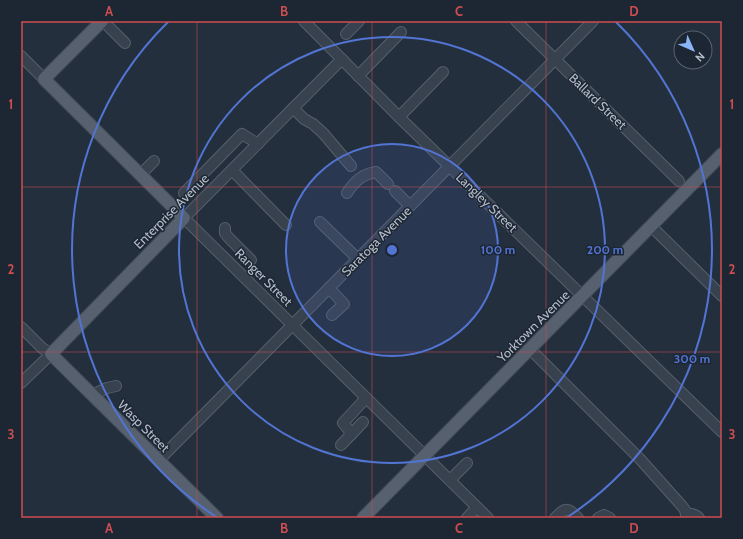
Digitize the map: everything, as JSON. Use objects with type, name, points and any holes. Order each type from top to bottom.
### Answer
[{"type":"main road","points":[[44,79],[103,21]]},
{"type":"main road","name":"Ranger Street","points":[[44,79],[184,218]]},
{"type":"main road","name":"Yorktown Avenue","points":[[363,518],[722,154]]},
{"type":"main road","name":"Enterprise Avenue","points":[[51,354],[184,218]]},
{"type":"main road","name":"Wasp Street","points":[[51,354],[218,518]]},
{"type":"street","points":[[103,21],[125,43]]},
{"type":"street","name":"Langley Street","points":[[304,21],[399,117],[722,432]]},
{"type":"street","points":[[346,34],[359,21]]},
{"type":"street","name":"Ballard Street","points":[[516,21],[679,181]]},
{"type":"street","name":"Saratoga Avenue","points":[[159,460],[593,21]]},
{"type":"street","points":[[358,76],[401,32]]},
{"type":"street","name":"Ranger Street","points":[[21,56],[44,79]]},
{"type":"street","name":"Enterprise Avenue","points":[[184,218],[342,59]]},
{"type":"street","points":[[399,117],[443,72]]},
{"type":"street","points":[[293,108],[304,119],[313,124],[323,133],[351,166]]},
{"type":"street","points":[[184,193],[242,134],[258,144]]},
{"type":"street","points":[[140,175],[154,161]]},
{"type":"street","points":[[232,170],[286,225]]},
{"type":"street","points":[[347,193],[363,175],[376,172],[410,206]]},
{"type":"street","points":[[196,181],[210,193]]},
{"type":"street","name":"Ranger Street","points":[[184,218],[488,518]]},
{"type":"street","points":[[320,222],[358,259]]},
{"type":"street","points":[[651,226],[722,296]]},
{"type":"street","points":[[225,228],[225,233],[228,237],[251,260]]},
{"type":"street","points":[[223,256],[236,245]]},
{"type":"street","points":[[329,288],[344,304],[332,315]]},
{"type":"street","points":[[21,328],[42,348],[51,354]]},
{"type":"street","points":[[530,349],[643,463],[682,506],[685,510],[686,516],[691,513],[695,514],[699,518]]},
{"type":"street","name":"Enterprise Avenue","points":[[21,383],[51,354]]},
{"type":"street","points":[[92,394],[116,386]]},
{"type":"street","points":[[352,434],[343,423],[366,398]]},
{"type":"street","points":[[341,445],[363,422]]},
{"type":"street","points":[[450,480],[467,463]]},
{"type":"street","points":[[467,518],[477,507]]},
{"type":"street","points":[[555,518],[562,511],[567,509],[578,518]]},
{"type":"street","points":[[598,518],[604,514],[610,518]]}]
